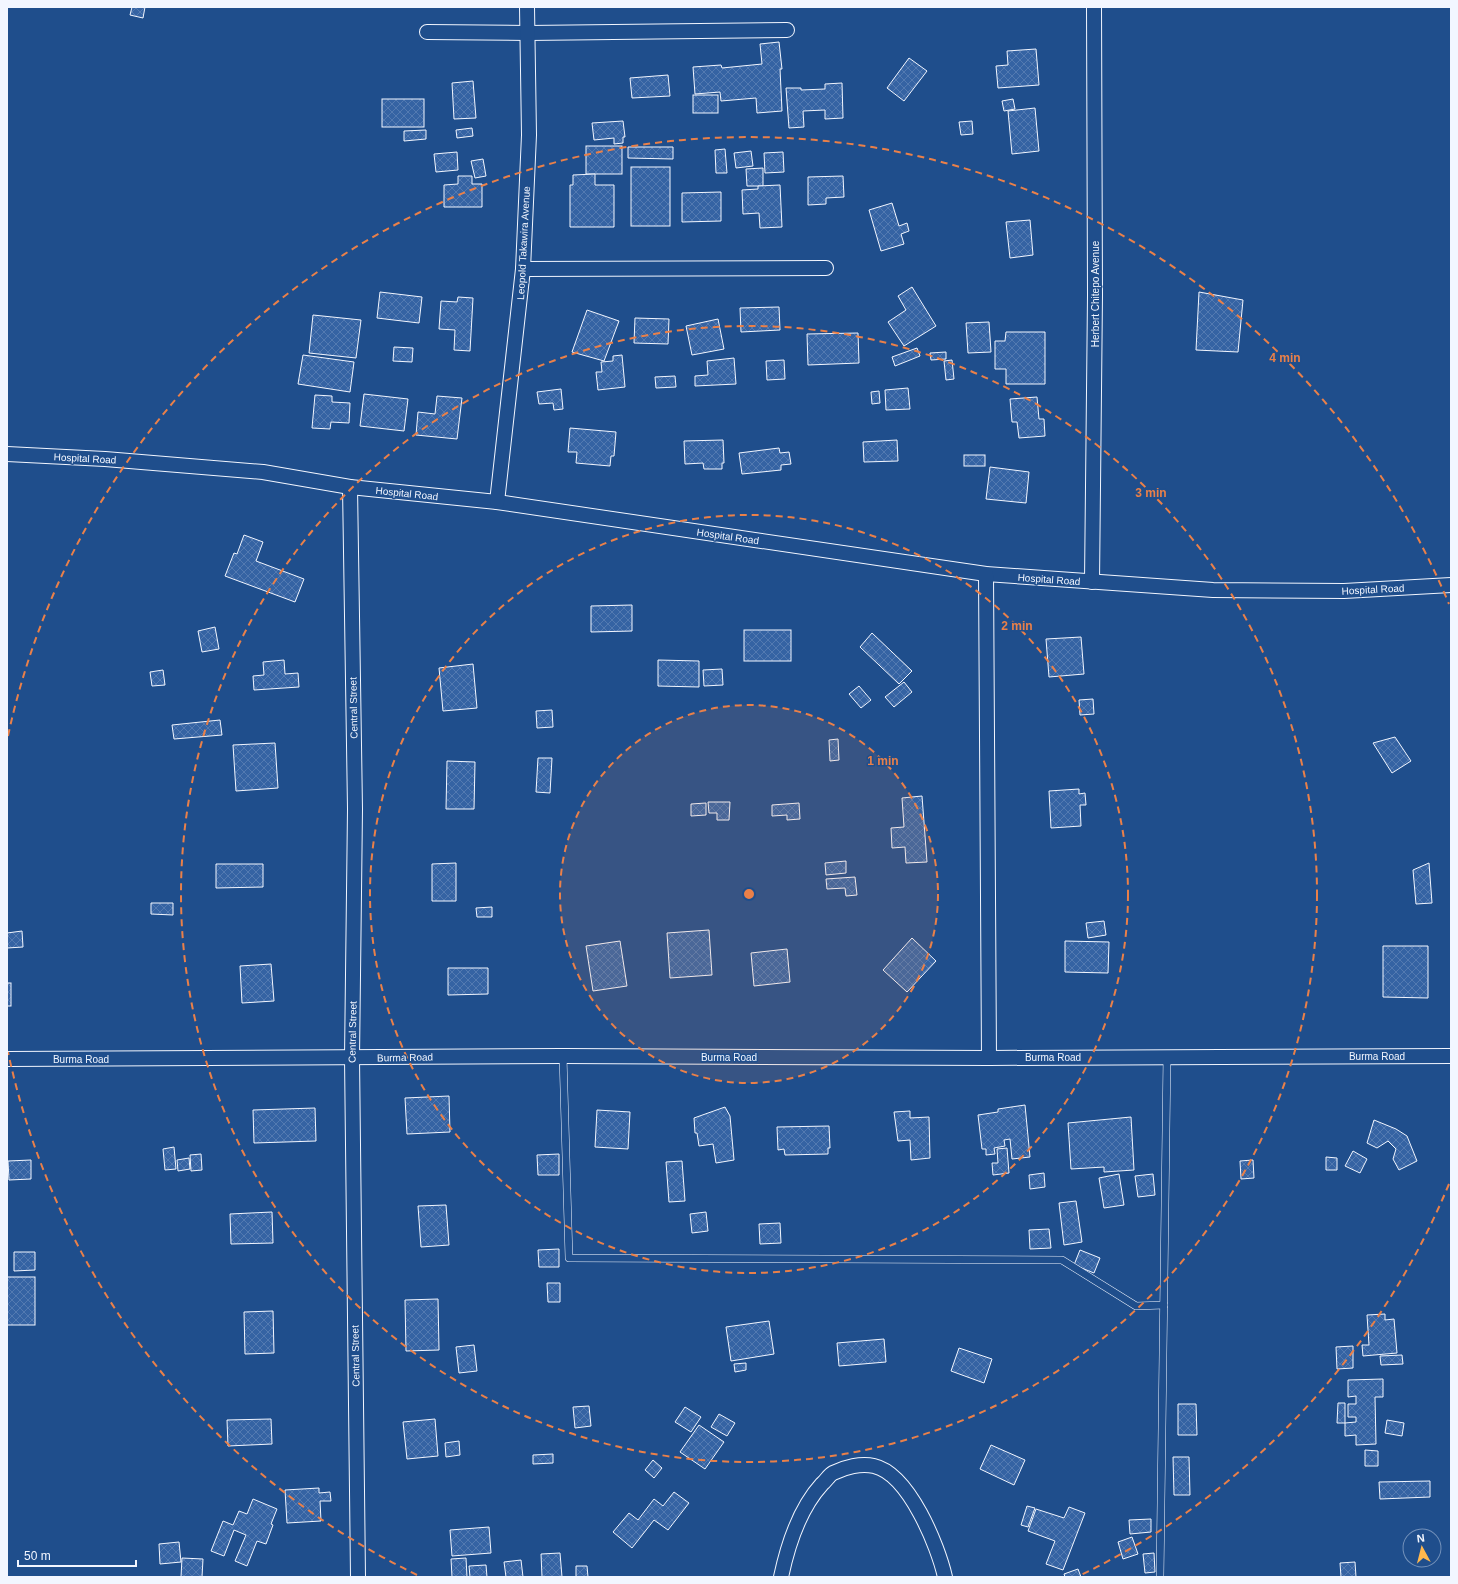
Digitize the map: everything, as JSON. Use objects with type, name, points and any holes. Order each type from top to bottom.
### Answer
[{"type":"street","name":"Leopold Takawira Avenue","points":[[497,502],[523,269],[529,135],[527,7]]},
{"type":"street","name":"Herbert Chitepo Avenue","points":[[1092,582],[1095,295],[1094,7]]},
{"type":"street","points":[[427,32],[528,33],[788,30]]},
{"type":"street","points":[[523,269],[826,268]]},
{"type":"street","name":"Hospital Road","points":[[7,454],[105,459],[263,472],[350,487],[497,502],[986,574],[1220,590],[1344,591],[1451,585]]},
{"type":"street","name":"Central Street","points":[[350,487],[355,809],[352,1058],[358,1577]]},
{"type":"street","points":[[986,574],[989,1058]]},
{"type":"street","name":"Burma Road","points":[[7,1059],[563,1056],[989,1058],[1167,1056],[1451,1056]]},
{"type":"street","points":[[781,1577],[785,1558],[799,1519],[814,1493],[832,1474],[857,1465],[875,1466],[903,1486],[920,1510],[933,1538],[946,1577]]},
{"type":"lane","points":[[563,1056],[569,1258],[1062,1260],[1136,1306],[1164,1305]]},
{"type":"lane","points":[[1160,1577],[1167,1056]]},
{"type":"building","points":[[132,7],[145,7],[143,18],[130,15]]},
{"type":"building","points":[[779,42],[782,69],[780,69],[782,111],[757,113],[756,98],[721,101],[720,92],[695,94],[693,67],[721,65],[722,68],[762,64],[760,44]]},
{"type":"building","points":[[1036,49],[1039,85],[998,88],[996,66],[1008,65],[1007,51]]},
{"type":"building","points":[[909,58],[927,71],[904,101],[887,88]]},
{"type":"building","points":[[668,75],[670,96],[632,98],[630,78]]},
{"type":"building","points":[[473,81],[476,118],[454,119],[452,83]]},
{"type":"building","points":[[842,83],[843,118],[825,119],[825,110],[803,111],[804,127],[789,128],[786,88],[801,88],[801,90],[825,89],[825,84]]},
{"type":"building","points":[[693,95],[718,95],[718,113],[693,113]]},
{"type":"building","points":[[382,99],[424,99],[424,127],[382,127]]},
{"type":"building","points":[[1013,99],[1015,109],[1004,111],[1002,101]]},
{"type":"building","points":[[1035,108],[1039,151],[1012,154],[1008,111]]},
{"type":"building","points":[[623,121],[625,137],[623,137],[623,143],[614,144],[614,138],[594,140],[592,123]]},
{"type":"building","points":[[972,121],[973,134],[961,135],[959,122]]},
{"type":"building","points":[[472,128],[473,136],[457,138],[456,130]]},
{"type":"building","points":[[426,130],[426,139],[404,141],[404,131]]},
{"type":"building","points":[[586,146],[622,146],[622,174],[586,174]]},
{"type":"building","points":[[628,147],[673,147],[673,159],[628,158]]},
{"type":"building","points":[[725,149],[727,173],[716,173],[715,150]]},
{"type":"building","points":[[751,151],[753,166],[736,168],[734,153]]},
{"type":"building","points":[[457,152],[458,170],[436,172],[434,154]]},
{"type":"building","points":[[783,152],[784,172],[765,173],[764,153]]},
{"type":"building","points":[[483,159],[486,176],[475,178],[471,161]]},
{"type":"building","points":[[631,167],[670,167],[670,226],[631,226]]},
{"type":"building","points":[[763,168],[763,186],[747,186],[746,169]]},
{"type":"building","points":[[595,174],[595,185],[614,185],[614,227],[570,227],[570,185],[573,185],[573,175]]},
{"type":"building","points":[[458,176],[472,176],[472,184],[482,184],[482,207],[444,207],[444,185],[458,184]]},
{"type":"building","points":[[843,176],[844,197],[826,198],[826,204],[808,205],[808,177]]},
{"type":"building","points":[[780,185],[782,227],[760,228],[759,213],[743,214],[742,190],[758,189],[758,186]]},
{"type":"building","points":[[721,192],[721,221],[682,222],[682,193]]},
{"type":"building","points":[[892,203],[899,226],[907,223],[909,231],[901,234],[904,244],[881,251],[869,210]]},
{"type":"building","points":[[1030,220],[1033,255],[1010,258],[1006,222]]},
{"type":"building","points":[[912,287],[936,326],[904,346],[888,322],[906,310],[898,296]]},
{"type":"building","points":[[380,292],[422,297],[419,323],[377,318]]},
{"type":"building","points":[[1199,292],[1243,300],[1238,352],[1196,350]]},
{"type":"building","points":[[458,297],[473,298],[470,351],[454,350],[455,330],[439,329],[441,301],[457,302]]},
{"type":"building","points":[[779,307],[780,330],[741,332],[740,308]]},
{"type":"building","points":[[587,310],[619,321],[604,361],[572,352]]},
{"type":"building","points":[[313,315],[361,320],[356,358],[309,353]]},
{"type":"building","points":[[635,318],[669,319],[668,344],[634,343]]},
{"type":"building","points":[[718,319],[724,349],[692,355],[686,326]]},
{"type":"building","points":[[989,322],[991,352],[968,353],[966,323]]},
{"type":"building","points":[[1006,332],[1045,332],[1045,384],[1006,384],[1006,369],[995,369],[995,341],[1005,341]]},
{"type":"building","points":[[858,333],[859,363],[808,365],[807,334]]},
{"type":"building","points":[[394,347],[413,348],[412,362],[393,361]]},
{"type":"building","points":[[917,348],[920,356],[895,366],[892,357]]},
{"type":"building","points":[[946,352],[946,359],[931,360],[930,353]]},
{"type":"building","points":[[303,355],[354,362],[350,392],[298,384]]},
{"type":"building","points":[[622,355],[625,387],[598,390],[596,372],[602,372],[601,362],[613,361],[613,356]]},
{"type":"building","points":[[734,358],[736,384],[695,386],[695,376],[708,375],[707,361]]},
{"type":"building","points":[[784,360],[785,379],[767,380],[766,361]]},
{"type":"building","points":[[952,360],[954,379],[946,380],[944,361]]},
{"type":"building","points":[[675,376],[676,387],[656,388],[655,377]]},
{"type":"building","points":[[908,388],[910,409],[886,410],[885,390]]},
{"type":"building","points":[[561,389],[563,409],[554,410],[553,403],[539,404],[537,392]]},
{"type":"building","points":[[879,391],[880,403],[872,404],[871,392]]},
{"type":"building","points":[[364,394],[408,399],[404,431],[360,426]]},
{"type":"building","points":[[315,395],[332,396],[332,402],[350,403],[349,423],[331,422],[330,429],[312,428]]},
{"type":"building","points":[[437,396],[462,398],[457,439],[416,435],[418,412],[435,414]]},
{"type":"building","points":[[1037,397],[1039,419],[1044,419],[1045,436],[1019,438],[1017,422],[1012,422],[1010,399]]},
{"type":"building","points":[[570,428],[616,432],[614,456],[611,456],[610,466],[576,463],[577,452],[568,452]]},
{"type":"building","points":[[723,440],[724,463],[722,463],[722,469],[704,469],[703,463],[685,464],[684,441]]},
{"type":"building","points":[[897,440],[898,461],[864,462],[863,442]]},
{"type":"building","points":[[779,448],[780,453],[789,452],[791,464],[781,465],[781,470],[742,474],[739,453]]},
{"type":"building","points":[[964,455],[985,455],[985,466],[964,466]]},
{"type":"building","points":[[990,467],[1029,472],[1026,503],[986,499]]},
{"type":"building","points":[[244,535],[263,542],[256,561],[304,579],[295,602],[225,576],[234,553],[237,554]]},
{"type":"building","points":[[632,605],[632,631],[591,632],[591,606]]},
{"type":"building","points":[[215,627],[219,649],[202,652],[198,631]]},
{"type":"building","points":[[744,630],[791,630],[791,661],[744,661]]},
{"type":"building","points":[[872,633],[912,671],[899,684],[860,647]]},
{"type":"building","points":[[1081,637],[1084,674],[1049,677],[1046,639]]},
{"type":"building","points":[[284,660],[285,674],[298,673],[299,687],[254,690],[253,676],[264,675],[263,662]]},
{"type":"building","points":[[658,660],[699,661],[699,687],[658,686]]},
{"type":"building","points":[[473,664],[477,708],[443,711],[439,668]]},
{"type":"building","points":[[722,669],[723,685],[704,686],[703,670]]},
{"type":"building","points":[[163,670],[165,685],[152,686],[150,672]]},
{"type":"building","points":[[904,682],[912,692],[894,707],[885,697]]},
{"type":"building","points":[[859,686],[871,700],[861,708],[849,694]]},
{"type":"building","points":[[1093,699],[1094,714],[1080,715],[1079,700]]},
{"type":"building","points":[[552,710],[553,727],[537,728],[536,711]]},
{"type":"building","points":[[220,720],[222,735],[174,739],[172,725]]},
{"type":"building","points":[[1395,737],[1411,761],[1392,773],[1373,743]]},
{"type":"building","points":[[838,739],[839,760],[830,761],[829,740]]},
{"type":"building","points":[[275,743],[278,788],[236,791],[233,745]]},
{"type":"building","points":[[538,758],[552,758],[550,793],[536,792]]},
{"type":"building","points":[[447,761],[475,762],[474,809],[446,809]]},
{"type":"building","points":[[1079,789],[1079,794],[1085,793],[1086,805],[1080,805],[1081,826],[1051,828],[1049,791]]},
{"type":"building","points":[[922,796],[927,862],[906,863],[905,847],[892,848],[891,828],[904,827],[902,798]]},
{"type":"building","points":[[708,802],[730,802],[729,820],[717,820],[717,813],[709,813]]},
{"type":"building","points":[[706,803],[706,815],[691,816],[691,804]]},
{"type":"building","points":[[799,803],[800,819],[787,820],[787,815],[772,816],[772,805]]},
{"type":"building","points":[[846,861],[846,873],[826,875],[825,863]]},
{"type":"building","points":[[456,863],[456,901],[432,901],[432,864]]},
{"type":"building","points":[[1429,863],[1432,903],[1416,904],[1413,870]]},
{"type":"building","points":[[216,864],[263,864],[263,887],[216,888]]},
{"type":"building","points":[[855,877],[857,895],[846,896],[845,888],[827,889],[826,879]]},
{"type":"building","points":[[151,903],[173,903],[173,915],[151,914]]},
{"type":"building","points":[[492,907],[492,917],[477,917],[476,908]]},
{"type":"building","points":[[1104,921],[1106,935],[1088,938],[1086,923]]},
{"type":"building","points":[[709,930],[712,975],[670,978],[667,933]]},
{"type":"building","points":[[22,931],[23,947],[7,948],[7,933]]},
{"type":"building","points":[[912,938],[936,961],[907,992],[883,970]]},
{"type":"building","points":[[620,941],[627,986],[593,991],[586,946]]},
{"type":"building","points":[[1065,941],[1109,942],[1108,973],[1065,972]]},
{"type":"building","points":[[1383,946],[1428,946],[1428,998],[1383,997]]},
{"type":"building","points":[[787,949],[790,982],[754,986],[751,953]]},
{"type":"building","points":[[271,964],[274,1001],[242,1003],[240,966]]},
{"type":"building","points":[[448,968],[488,968],[488,994],[448,995]]},
{"type":"building","points":[[7,983],[11,983],[11,1006],[7,1006]]},
{"type":"building","points":[[449,1096],[450,1132],[407,1134],[405,1098]]},
{"type":"building","points":[[1025,1105],[1030,1157],[1012,1159],[1010,1139],[1004,1140],[1005,1146],[994,1148],[995,1154],[986,1155],[986,1149],[982,1149],[978,1115],[998,1112],[998,1109]]},
{"type":"building","points":[[725,1107],[730,1116],[734,1160],[716,1163],[713,1144],[699,1146],[697,1133],[695,1133],[694,1118]]},
{"type":"building","points":[[315,1108],[316,1141],[254,1143],[253,1110]]},
{"type":"building","points":[[597,1110],[630,1112],[628,1149],[595,1147]]},
{"type":"building","points":[[910,1111],[910,1118],[929,1117],[930,1158],[911,1160],[910,1140],[898,1141],[894,1112]]},
{"type":"building","points":[[1131,1117],[1134,1170],[1104,1172],[1104,1167],[1071,1169],[1068,1123]]},
{"type":"building","points":[[1374,1120],[1396,1129],[1407,1136],[1417,1161],[1399,1170],[1393,1159],[1396,1149],[1388,1141],[1377,1148],[1367,1143]]},
{"type":"building","points":[[829,1126],[830,1148],[828,1148],[828,1154],[785,1155],[784,1149],[778,1150],[777,1127]]},
{"type":"building","points":[[174,1147],[176,1169],[165,1170],[163,1149]]},
{"type":"building","points":[[1007,1148],[1009,1173],[993,1175],[992,1163],[998,1163],[997,1149]]},
{"type":"building","points":[[1353,1151],[1367,1159],[1360,1173],[1345,1166]]},
{"type":"building","points":[[201,1154],[202,1170],[191,1171],[190,1155]]},
{"type":"building","points":[[559,1154],[559,1175],[538,1175],[537,1155]]},
{"type":"building","points":[[1326,1157],[1337,1158],[1337,1170],[1326,1170]]},
{"type":"building","points":[[189,1158],[190,1169],[178,1171],[177,1160]]},
{"type":"building","points":[[31,1160],[31,1179],[9,1180],[8,1161]]},
{"type":"building","points":[[1253,1160],[1254,1178],[1241,1179],[1240,1161]]},
{"type":"building","points":[[682,1161],[685,1201],[669,1202],[666,1162]]},
{"type":"building","points":[[1044,1173],[1045,1187],[1030,1189],[1029,1175]]},
{"type":"building","points":[[1119,1174],[1124,1205],[1104,1208],[1099,1178]]},
{"type":"building","points":[[1153,1174],[1155,1195],[1138,1197],[1135,1176]]},
{"type":"building","points":[[1076,1201],[1082,1242],[1064,1245],[1059,1203]]},
{"type":"building","points":[[446,1205],[449,1245],[421,1247],[418,1206]]},
{"type":"building","points":[[272,1212],[273,1243],[231,1244],[230,1214]]},
{"type":"building","points":[[706,1212],[708,1231],[692,1233],[690,1214]]},
{"type":"building","points":[[780,1223],[781,1243],[760,1244],[759,1224]]},
{"type":"building","points":[[1049,1229],[1051,1248],[1030,1249],[1029,1230]]},
{"type":"building","points":[[559,1249],[559,1267],[539,1267],[538,1250]]},
{"type":"building","points":[[1080,1250],[1100,1258],[1094,1273],[1074,1265]]},
{"type":"building","points":[[14,1252],[35,1252],[35,1270],[14,1271]]},
{"type":"building","points":[[7,1277],[35,1277],[35,1325],[7,1325]]},
{"type":"building","points":[[547,1283],[560,1283],[560,1302],[548,1302]]},
{"type":"building","points":[[438,1299],[439,1350],[406,1351],[405,1300]]},
{"type":"building","points":[[273,1311],[274,1353],[245,1354],[244,1312]]},
{"type":"building","points":[[1385,1314],[1385,1320],[1394,1319],[1397,1353],[1363,1356],[1362,1345],[1369,1345],[1367,1315]]},
{"type":"building","points":[[769,1321],[774,1354],[731,1361],[726,1327]]},
{"type":"building","points":[[884,1339],[886,1362],[839,1366],[837,1343]]},
{"type":"building","points":[[474,1345],[477,1371],[459,1373],[456,1347]]},
{"type":"building","points":[[1353,1346],[1353,1368],[1337,1369],[1336,1347]]},
{"type":"building","points":[[959,1348],[992,1359],[984,1383],[951,1371]]},
{"type":"building","points":[[1402,1355],[1403,1364],[1381,1365],[1380,1356]]},
{"type":"building","points":[[746,1363],[746,1370],[735,1372],[734,1364]]},
{"type":"building","points":[[1383,1379],[1383,1397],[1375,1397],[1376,1444],[1356,1445],[1356,1435],[1345,1436],[1345,1423],[1356,1422],[1356,1417],[1348,1417],[1348,1404],[1356,1404],[1356,1396],[1348,1397],[1348,1380]]},
{"type":"building","points":[[1338,1403],[1345,1403],[1345,1423],[1337,1423]]},
{"type":"building","points":[[1178,1404],[1196,1404],[1197,1435],[1178,1435]]},
{"type":"building","points":[[589,1406],[591,1426],[575,1428],[573,1407]]},
{"type":"building","points":[[685,1407],[701,1417],[691,1432],[675,1422]]},
{"type":"building","points":[[719,1414],[735,1423],[727,1436],[711,1427]]},
{"type":"building","points":[[271,1419],[272,1444],[228,1446],[227,1420]]},
{"type":"building","points":[[435,1419],[438,1456],[407,1459],[403,1422]]},
{"type":"building","points":[[1387,1420],[1404,1423],[1402,1436],[1385,1433]]},
{"type":"building","points":[[699,1425],[724,1442],[705,1469],[680,1452]]},
{"type":"building","points":[[459,1441],[460,1455],[446,1457],[445,1443]]},
{"type":"building","points":[[991,1445],[1025,1460],[1014,1485],[980,1469]]},
{"type":"building","points":[[1365,1450],[1378,1451],[1378,1466],[1365,1466]]},
{"type":"building","points":[[553,1454],[553,1463],[533,1464],[533,1455]]},
{"type":"building","points":[[1173,1457],[1189,1457],[1190,1495],[1174,1495]]},
{"type":"building","points":[[653,1460],[662,1468],[654,1478],[645,1470]]},
{"type":"building","points":[[1430,1481],[1430,1497],[1380,1499],[1379,1482]]},
{"type":"building","points":[[319,1488],[319,1493],[330,1492],[331,1501],[320,1501],[321,1521],[287,1523],[285,1490]]},
{"type":"building","points":[[674,1492],[689,1503],[668,1530],[654,1520],[632,1548],[613,1532],[629,1513],[638,1520],[654,1499],[663,1506]]},
{"type":"building","points":[[253,1499],[277,1509],[271,1524],[273,1525],[266,1544],[257,1541],[247,1566],[235,1561],[246,1535],[234,1530],[224,1556],[211,1551],[223,1521],[233,1525],[239,1511],[247,1514]]},
{"type":"building","points":[[1027,1506],[1035,1508],[1028,1527],[1021,1525]]},
{"type":"building","points":[[1069,1507],[1085,1513],[1063,1570],[1046,1564],[1055,1541],[1028,1531],[1036,1509],[1064,1518]]},
{"type":"building","points":[[1151,1519],[1151,1532],[1130,1534],[1129,1520]]},
{"type":"building","points":[[489,1527],[491,1553],[452,1556],[450,1530]]},
{"type":"building","points":[[1132,1537],[1138,1554],[1123,1559],[1118,1542]]},
{"type":"building","points":[[179,1542],[181,1562],[160,1564],[159,1544]]},
{"type":"building","points":[[560,1553],[562,1577],[542,1577],[541,1554]]},
{"type":"building","points":[[1154,1553],[1155,1572],[1145,1573],[1143,1554]]},
{"type":"building","points":[[182,1558],[203,1559],[202,1577],[181,1577]]},
{"type":"building","points":[[466,1558],[467,1577],[452,1577],[451,1559]]},
{"type":"building","points":[[521,1560],[523,1577],[506,1577],[504,1562]]},
{"type":"building","points":[[1355,1562],[1356,1577],[1341,1577],[1340,1563]]},
{"type":"building","points":[[486,1565],[487,1577],[470,1577],[469,1566]]},
{"type":"building","points":[[576,1566],[587,1566],[588,1577],[576,1577]]},
{"type":"building","points":[[1078,1569],[1081,1577],[1065,1577],[1064,1574]]}]
